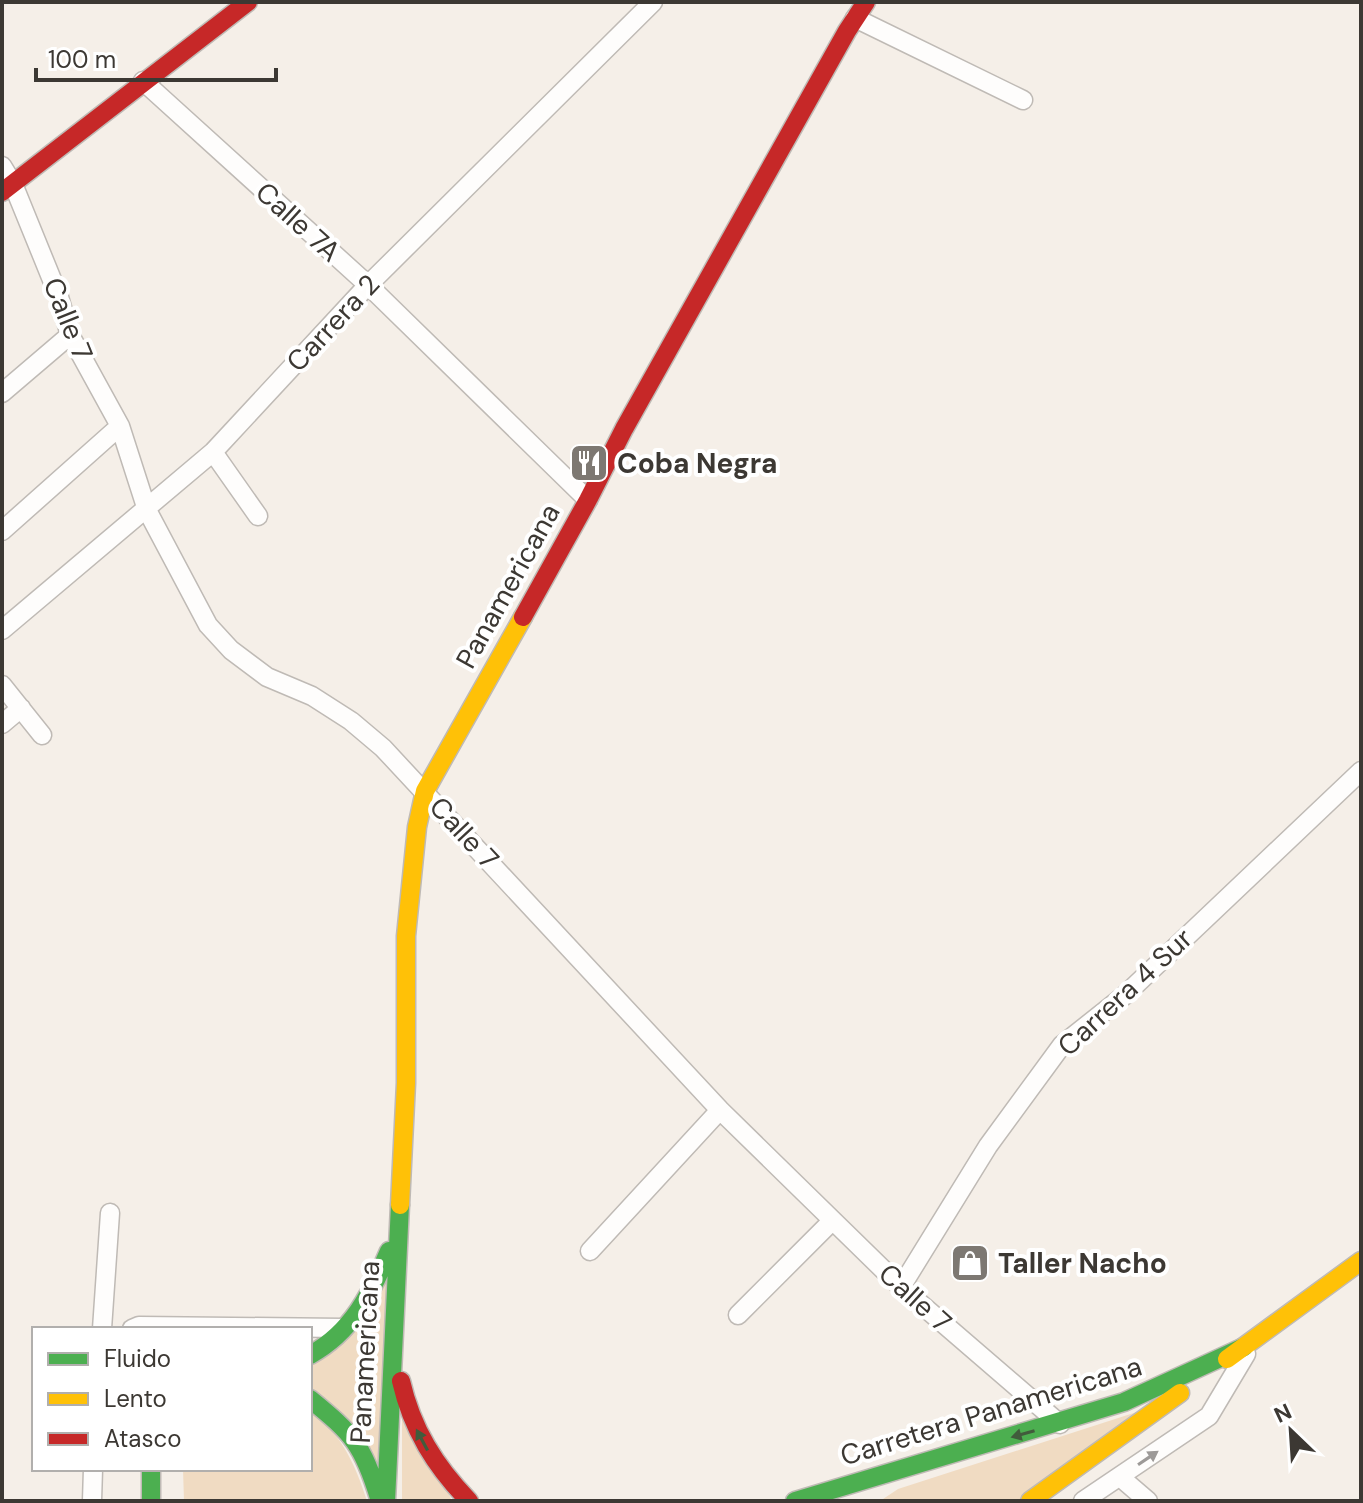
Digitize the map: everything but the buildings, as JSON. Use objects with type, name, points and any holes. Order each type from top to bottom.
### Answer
[{"type":"main road","points":[[8,188],[248,2]]},
{"type":"main road","name":"Panamericana","points":[[386,1501],[406,1085],[406,922],[415,829],[425,791],[588,500],[624,429],[866,2]]},
{"type":"main road","name":"Panamericana","points":[[312,1354],[347,1328],[372,1292],[389,1251],[400,1205]]},
{"type":"main road","name":"Carretera Panamericana","points":[[1030,1501],[1361,1261]]},
{"type":"main road","points":[[395,1317],[397,1360],[410,1415],[421,1441],[444,1476],[469,1501]]},
{"type":"main road","name":"Carretera Panamericana","points":[[795,1501],[1060,1424],[1151,1391],[1250,1343]]},
{"type":"main road","points":[[312,1401],[346,1428],[368,1461],[380,1501]]},
{"type":"main road","points":[[151,1471],[151,1501]]},
{"type":"main road","points":[[855,1501],[862,1488],[877,1477]]},
{"type":"street","name":"Carrera 2","points":[[2,630],[213,452],[368,285],[653,2]]},
{"type":"street","points":[[855,18],[1023,100]]},
{"type":"street","name":"Calle 7A","points":[[143,81],[368,285],[588,500]]},
{"type":"street","name":"Calle 7","points":[[2,166],[8,188],[59,297],[70,335],[120,426],[147,510],[208,625],[231,650],[267,677],[312,696],[351,721],[383,748],[720,1110],[901,1287],[1060,1424]]},
{"type":"street","points":[[2,393],[70,335]]},
{"type":"street","points":[[2,531],[120,426]]},
{"type":"street","points":[[213,452],[258,516]]},
{"type":"street","points":[[2,685],[42,735]]},
{"type":"street","points":[[2,724],[21,708]]},
{"type":"street","name":"Carrera 4 Sur","points":[[901,1287],[988,1146],[1062,1045],[1125,995],[1361,771]]},
{"type":"street","points":[[590,1251],[720,1110]]},
{"type":"street","points":[[102,1327],[110,1213]]},
{"type":"street","points":[[738,1315],[832,1221]]},
{"type":"street","points":[[137,1327],[243,1327]]},
{"type":"street","points":[[312,1328],[347,1328]]},
{"type":"street","points":[[1083,1501],[1209,1416],[1250,1343]]},
{"type":"street","points":[[92,1501],[93,1471]]},
{"type":"street","points":[[1120,1477],[1148,1501]]},
{"type":"shaded area","points":[[387,1273],[377,1479],[312,1388],[312,1364]]},
{"type":"shaded area","points":[[402,1392],[452,1501],[402,1501]]},
{"type":"shaded area","points":[[1143,1410],[1019,1501],[880,1501],[898,1489]]},
{"type":"shaded area","points":[[312,1412],[339,1439],[358,1475],[367,1501],[184,1501],[183,1471],[312,1471]]},
{"type":"traffic: fast","points":[[386,1501],[400,1205]]},
{"type":"traffic: fast","points":[[312,1354],[349,1323],[375,1282],[389,1251]]},
{"type":"traffic: fast","points":[[795,1501],[1124,1402],[1244,1347]]},
{"type":"traffic: fast","points":[[312,1401],[355,1442],[368,1465],[379,1498]]},
{"type":"traffic: fast","points":[[151,1471],[151,1501]]},
{"type":"traffic: slow","points":[[400,1205],[406,1083],[406,936],[417,827],[425,791],[523,617]]},
{"type":"traffic: slow","points":[[1227,1359],[1361,1261]]},
{"type":"traffic: slow","points":[[1030,1501],[1180,1393]]},
{"type":"traffic: jam","points":[[2,192],[248,2]]},
{"type":"traffic: jam","points":[[523,617],[624,429],[866,2]]},
{"type":"traffic: jam","points":[[401,1381],[411,1415],[426,1446],[469,1501]]},
{"type":"place","name":"Coba Negra","points":[[589,463]]},
{"type":"place","name":"Taller Nacho","points":[[970,1263]]}]
